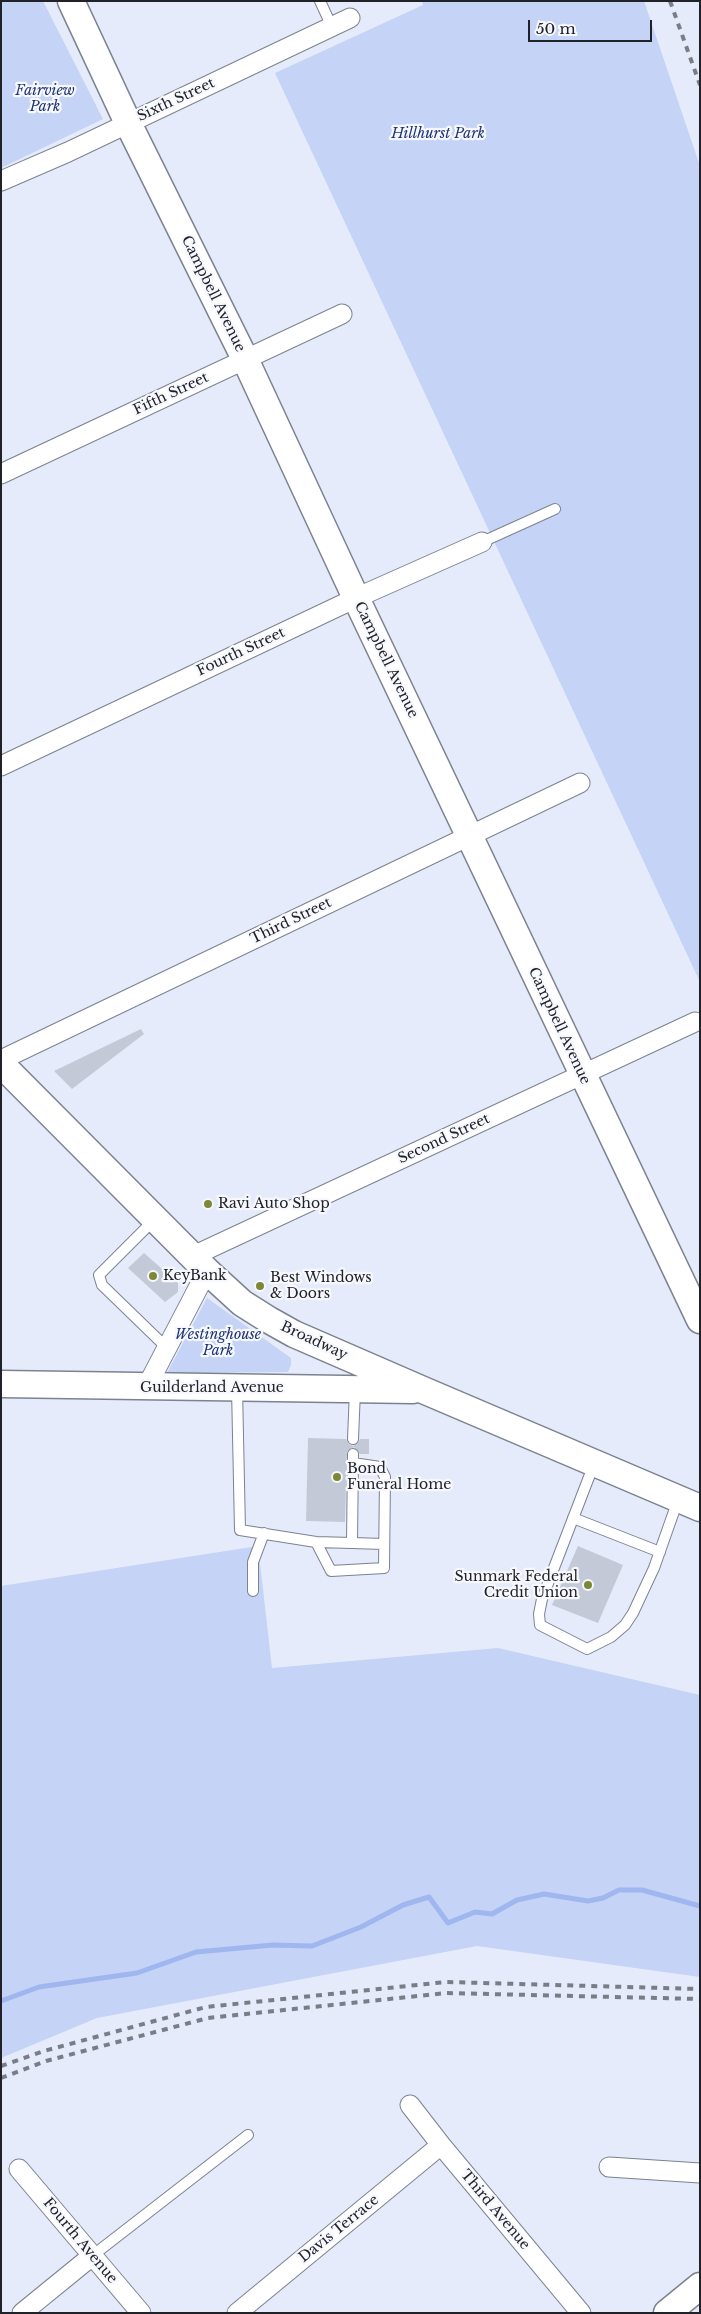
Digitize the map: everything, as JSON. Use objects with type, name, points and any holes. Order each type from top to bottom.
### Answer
[{"type":"street","name":"Campbell Avenue","points":[[71,1],[128,123],[245,359],[582,1075],[698,1313]]},
{"type":"street","name":"Sixth Street","points":[[1,181],[68,152],[350,18]]},
{"type":"street","name":"Fifth Street","points":[[1,474],[342,314]]},
{"type":"street","name":"Fourth Street","points":[[1,766],[356,598],[482,542]]},
{"type":"street","name":"Third Street","points":[[1,1060],[580,783]]},
{"type":"street","name":"Second Street","points":[[200,1263],[582,1075],[695,1022]]},
{"type":"street","name":"Broadway","points":[[1,1064],[242,1303],[294,1334],[689,1503]]},
{"type":"street","points":[[146,1388],[167,1348],[200,1263]]},
{"type":"street","name":"Guilderland Avenue","points":[[1,1384],[146,1388],[423,1390]]},
{"type":"street","name":"Third Avenue","points":[[410,2105],[581,2313]]},
{"type":"street","name":"Davis Terrace","points":[[237,2313],[441,2145]]},
{"type":"street","points":[[609,2167],[700,2173]]},
{"type":"street","name":"Fourth Avenue","points":[[20,2169],[141,2313]]},
{"type":"street","points":[[22,2313],[92,2256]]},
{"type":"street","points":[[667,2313],[700,2286]]},
{"type":"lane","points":[[320,1],[332,27]]},
{"type":"lane","points":[[482,542],[555,509]]},
{"type":"lane","points":[[156,1218],[98,1274],[102,1284],[167,1348]]},
{"type":"lane","points":[[237,1388],[240,1530],[316,1542],[384,1544]]},
{"type":"lane","points":[[353,1439],[355,1390]]},
{"type":"lane","points":[[316,1542],[331,1571],[384,1568],[385,1477],[380,1467],[353,1458],[352,1543]]},
{"type":"lane","points":[[595,1463],[542,1599],[539,1614],[540,1625],[587,1649],[611,1638],[625,1625],[633,1613],[660,1552],[689,1503]]},
{"type":"lane","points":[[573,1518],[660,1552]]},
{"type":"lane","points":[[253,1591],[254,1562],[264,1534]]},
{"type":"lane","points":[[92,2256],[248,2135]]},
{"type":"green space","name":"Fairview Park","points":[[1,1],[43,1],[103,119],[1,168]]},
{"type":"green space","name":"Hillhurst Park","points":[[422,1],[644,1],[700,166],[700,982],[275,73],[423,5]]},
{"type":"green space","name":"Westinghouse Park","points":[[207,1298],[291,1358],[288,1372],[167,1373]]},
{"type":"green space","points":[[258,1546],[272,1668],[498,1648],[700,1695],[700,1977],[477,1946],[97,2018],[1,2058],[1,1586]]},
{"type":"building","points":[[141,1029],[144,1034],[72,1089],[54,1071]]},
{"type":"building","name":"KeyBank","points":[[144,1253],[178,1283],[178,1292],[165,1302],[128,1268]]},
{"type":"building","points":[[308,1438],[346,1439],[353,1446],[360,1439],[369,1439],[369,1454],[360,1454],[354,1447],[347,1451],[345,1522],[306,1521]]},
{"type":"building","name":"Sunmark Federal Credit Union","points":[[578,1546],[623,1565],[598,1623],[552,1605]]},
{"type":"waterway","points":[[1,2001],[39,1987],[137,1973],[196,1952],[273,1945],[312,1946],[361,1927],[403,1905],[429,1897],[448,1923],[475,1912],[492,1914],[517,1900],[544,1894],[588,1901],[603,1898],[619,1890],[642,1890],[700,1906]]},
{"type":"railway","points":[[670,1],[700,85]]},
{"type":"railway","points":[[1,2066],[44,2051],[206,2007],[446,1982],[700,1989]]},
{"type":"railway","points":[[1,2078],[46,2061],[208,2018],[446,1993],[700,1999]]},
{"type":"place","name":"Ravi Auto Shop","points":[[208,1204]]},
{"type":"place","name":"KeyBank","points":[[153,1276]]},
{"type":"place","name":"Best Windows & Doors","points":[[260,1286]]},
{"type":"place","name":"Bond Funeral Home","points":[[337,1477]]},
{"type":"place","name":"Sunmark Federal Credit Union","points":[[588,1585]]}]
